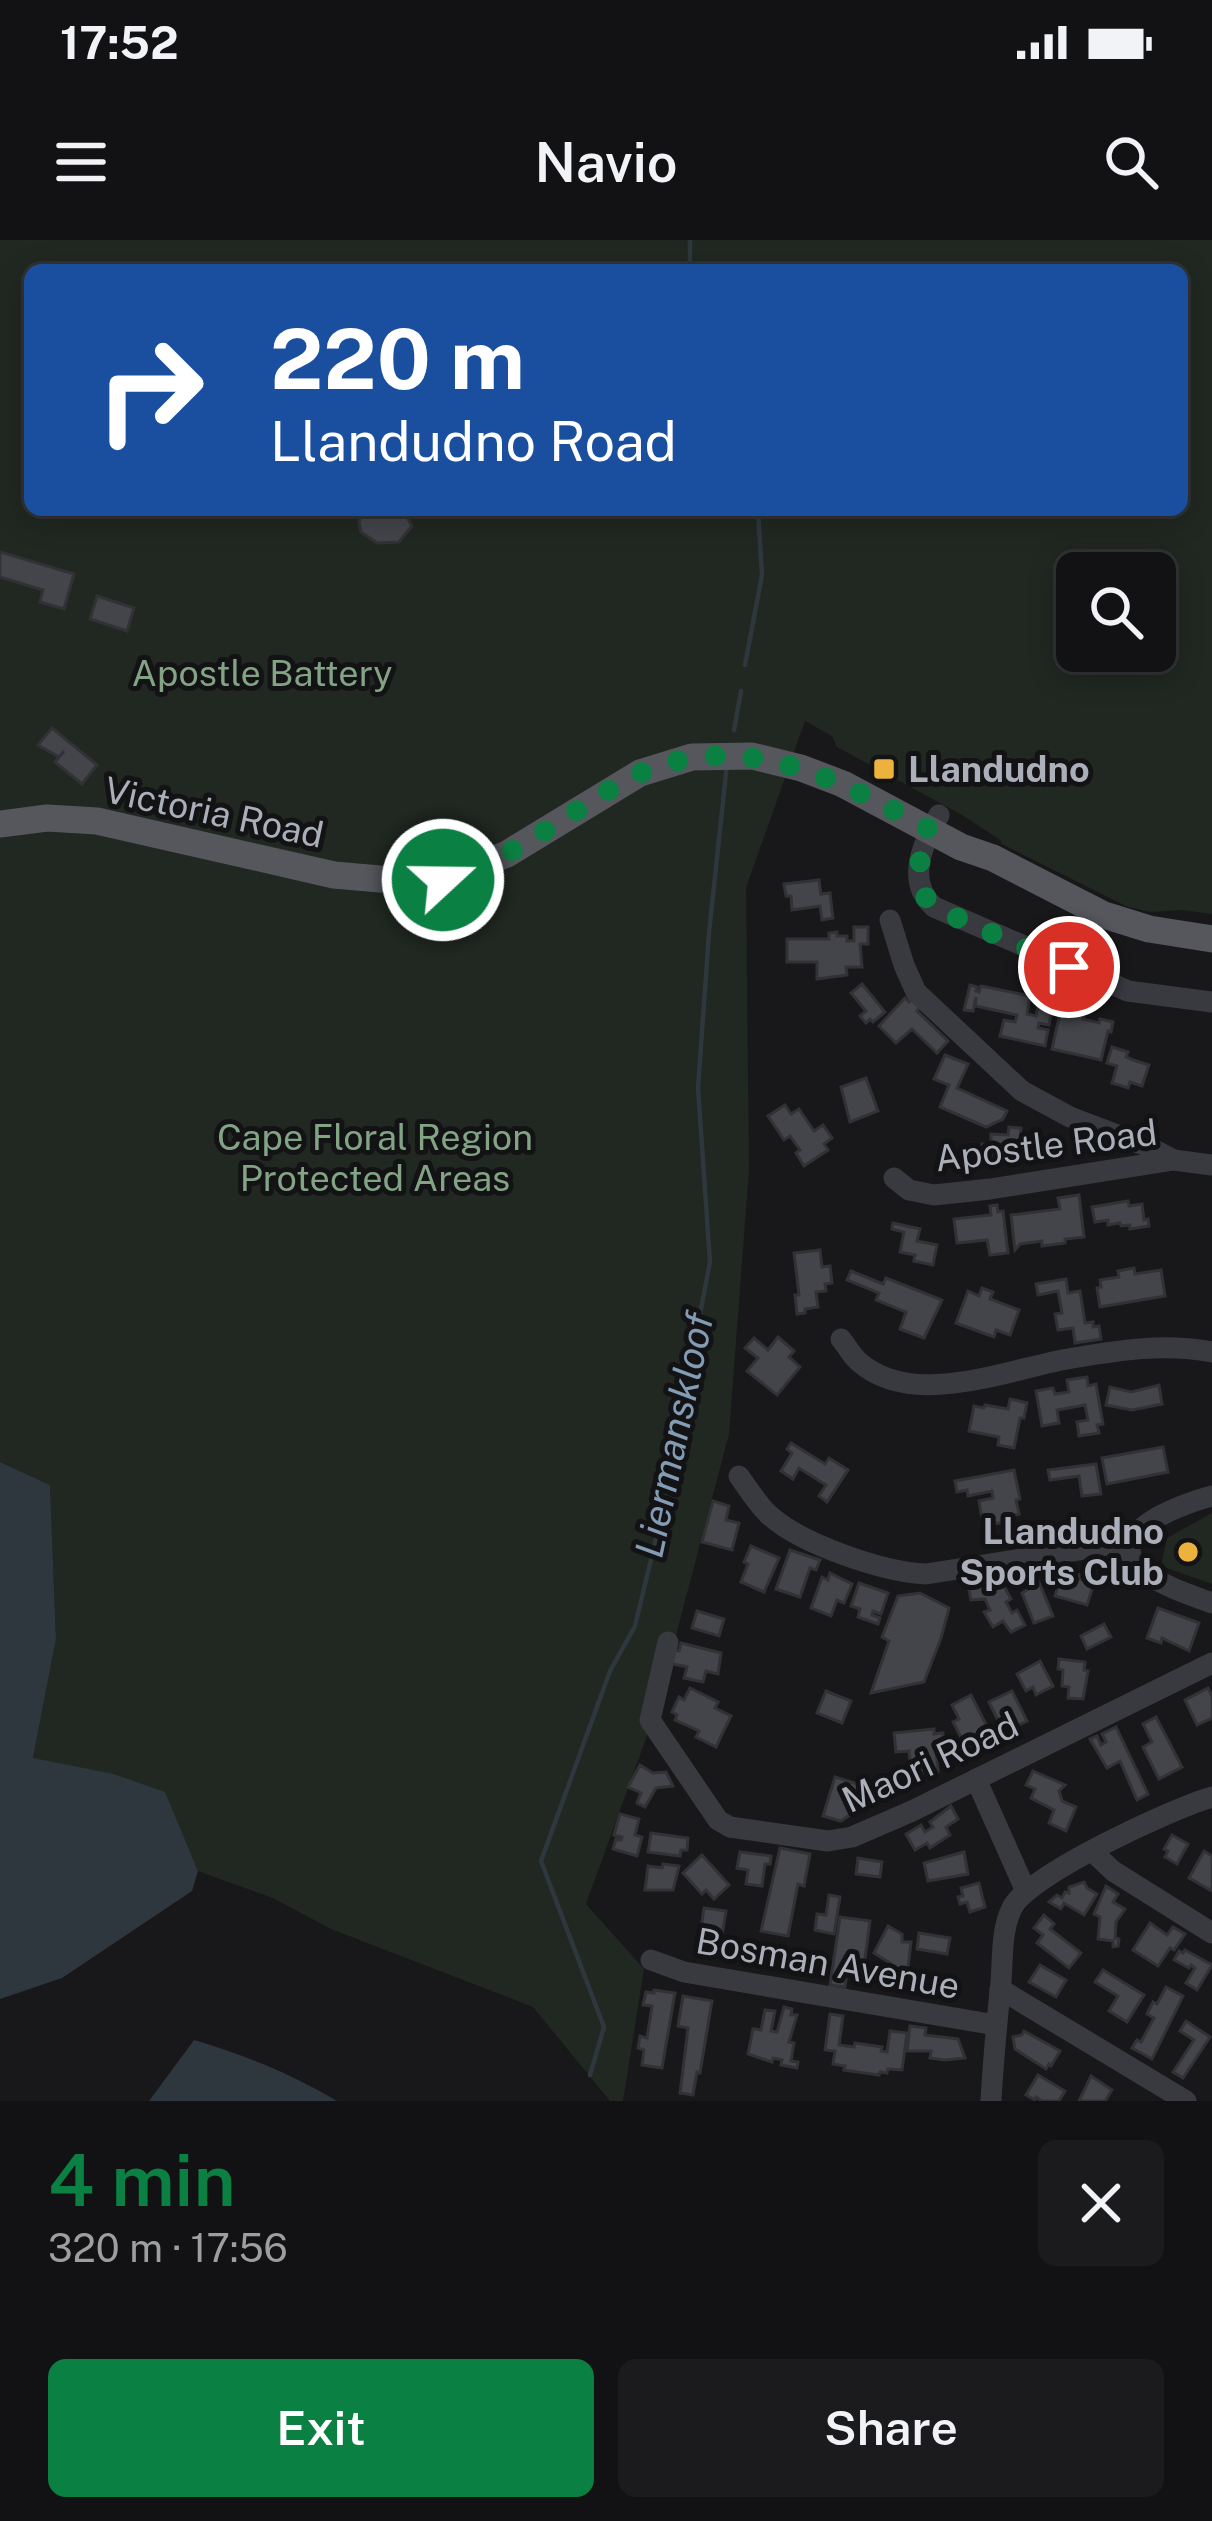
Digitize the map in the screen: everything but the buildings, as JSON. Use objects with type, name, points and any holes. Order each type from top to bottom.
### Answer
[{"type":"main road","name":"Victoria Road","points":[[0,824],[47,818],[97,820],[334,875],[431,880],[457,877],[507,854],[658,766],[710,755],[752,756],[801,768],[967,833],[993,858],[1104,915],[1149,929],[1212,939]]},
{"type":"street","points":[[935,822],[918,867],[922,894],[934,907],[1128,991],[1212,1002]]},
{"type":"street","points":[[890,920],[916,992],[1022,1090],[1070,1117],[1174,1160]]},
{"type":"street","name":"Apostle Road","points":[[894,1178],[922,1194],[957,1193],[1174,1160],[1212,1166]]},
{"type":"street","points":[[842,1339],[856,1359],[873,1371],[931,1385],[1145,1348],[1212,1352]]},
{"type":"street","points":[[739,1476],[769,1515],[788,1530],[910,1573],[1130,1542]]},
{"type":"street","points":[[1212,1496],[1145,1523],[1130,1542],[1135,1563],[1149,1576],[1212,1603]]},
{"type":"street","name":"Maori Road","points":[[668,1642],[651,1724],[722,1824],[795,1838],[838,1840],[872,1829],[1212,1663]]},
{"type":"street","points":[[976,1779],[1025,1889]]},
{"type":"street","points":[[991,2101],[1004,1930],[1012,1906],[1025,1889],[1092,1852],[1157,1817],[1212,1796]]},
{"type":"street","points":[[1092,1852],[1212,1933]]},
{"type":"street","name":"Bosman Avenue","points":[[652,1960],[684,1972],[996,2025]]},
{"type":"street","points":[[1000,1989],[1186,2101]]},
{"type":"green space","name":"Cape Floral Region Protected Areas","points":[[0,240],[1212,240],[1212,914],[1128,907],[1002,844],[962,815],[837,747],[832,736],[805,721],[746,888],[749,1170],[729,1434],[656,1711],[586,1904],[644,1969],[623,2101],[610,2101],[533,2007],[331,1929],[273,1898],[198,1871],[164,1792],[114,1774],[33,1759],[56,1639],[50,1485],[0,1462]]},
{"type":"green space","name":"Llandudno Sports Club","points":[[1212,1513],[1212,1584],[1161,1566],[1167,1538]]},
{"type":"shaded area","points":[[0,1462],[50,1485],[56,1639],[33,1758],[114,1774],[165,1792],[198,1871],[192,1891],[62,1978],[0,1999]]},
{"type":"shaded area","points":[[194,2040],[268,2066],[337,2101],[149,2101]]},
{"type":"waterway","points":[[690,240],[690,264]]},
{"type":"waterway","name":"Liermanskloof","points":[[745,665],[762,575],[758,516]]},
{"type":"waterway","name":"Liermanskloof","points":[[734,730],[741,691]]},
{"type":"waterway","name":"Liermanskloof","points":[[590,2075],[604,2027],[541,1861],[610,1671],[635,1626],[710,1262],[698,1088],[727,764]]},
{"type":"place","name":"Llandudno","points":[[884,769]]},
{"type":"place","name":"Llandudno Sports Club","points":[[1188,1552]]},
{"type":"route","points":[[443,880],[507,854],[640,773],[710,755],[752,756],[818,774],[931,830],[918,867],[922,894],[934,907],[1069,967]]},
{"type":"park label","name":"Apostle Battery","points":[[262,673]]}]
